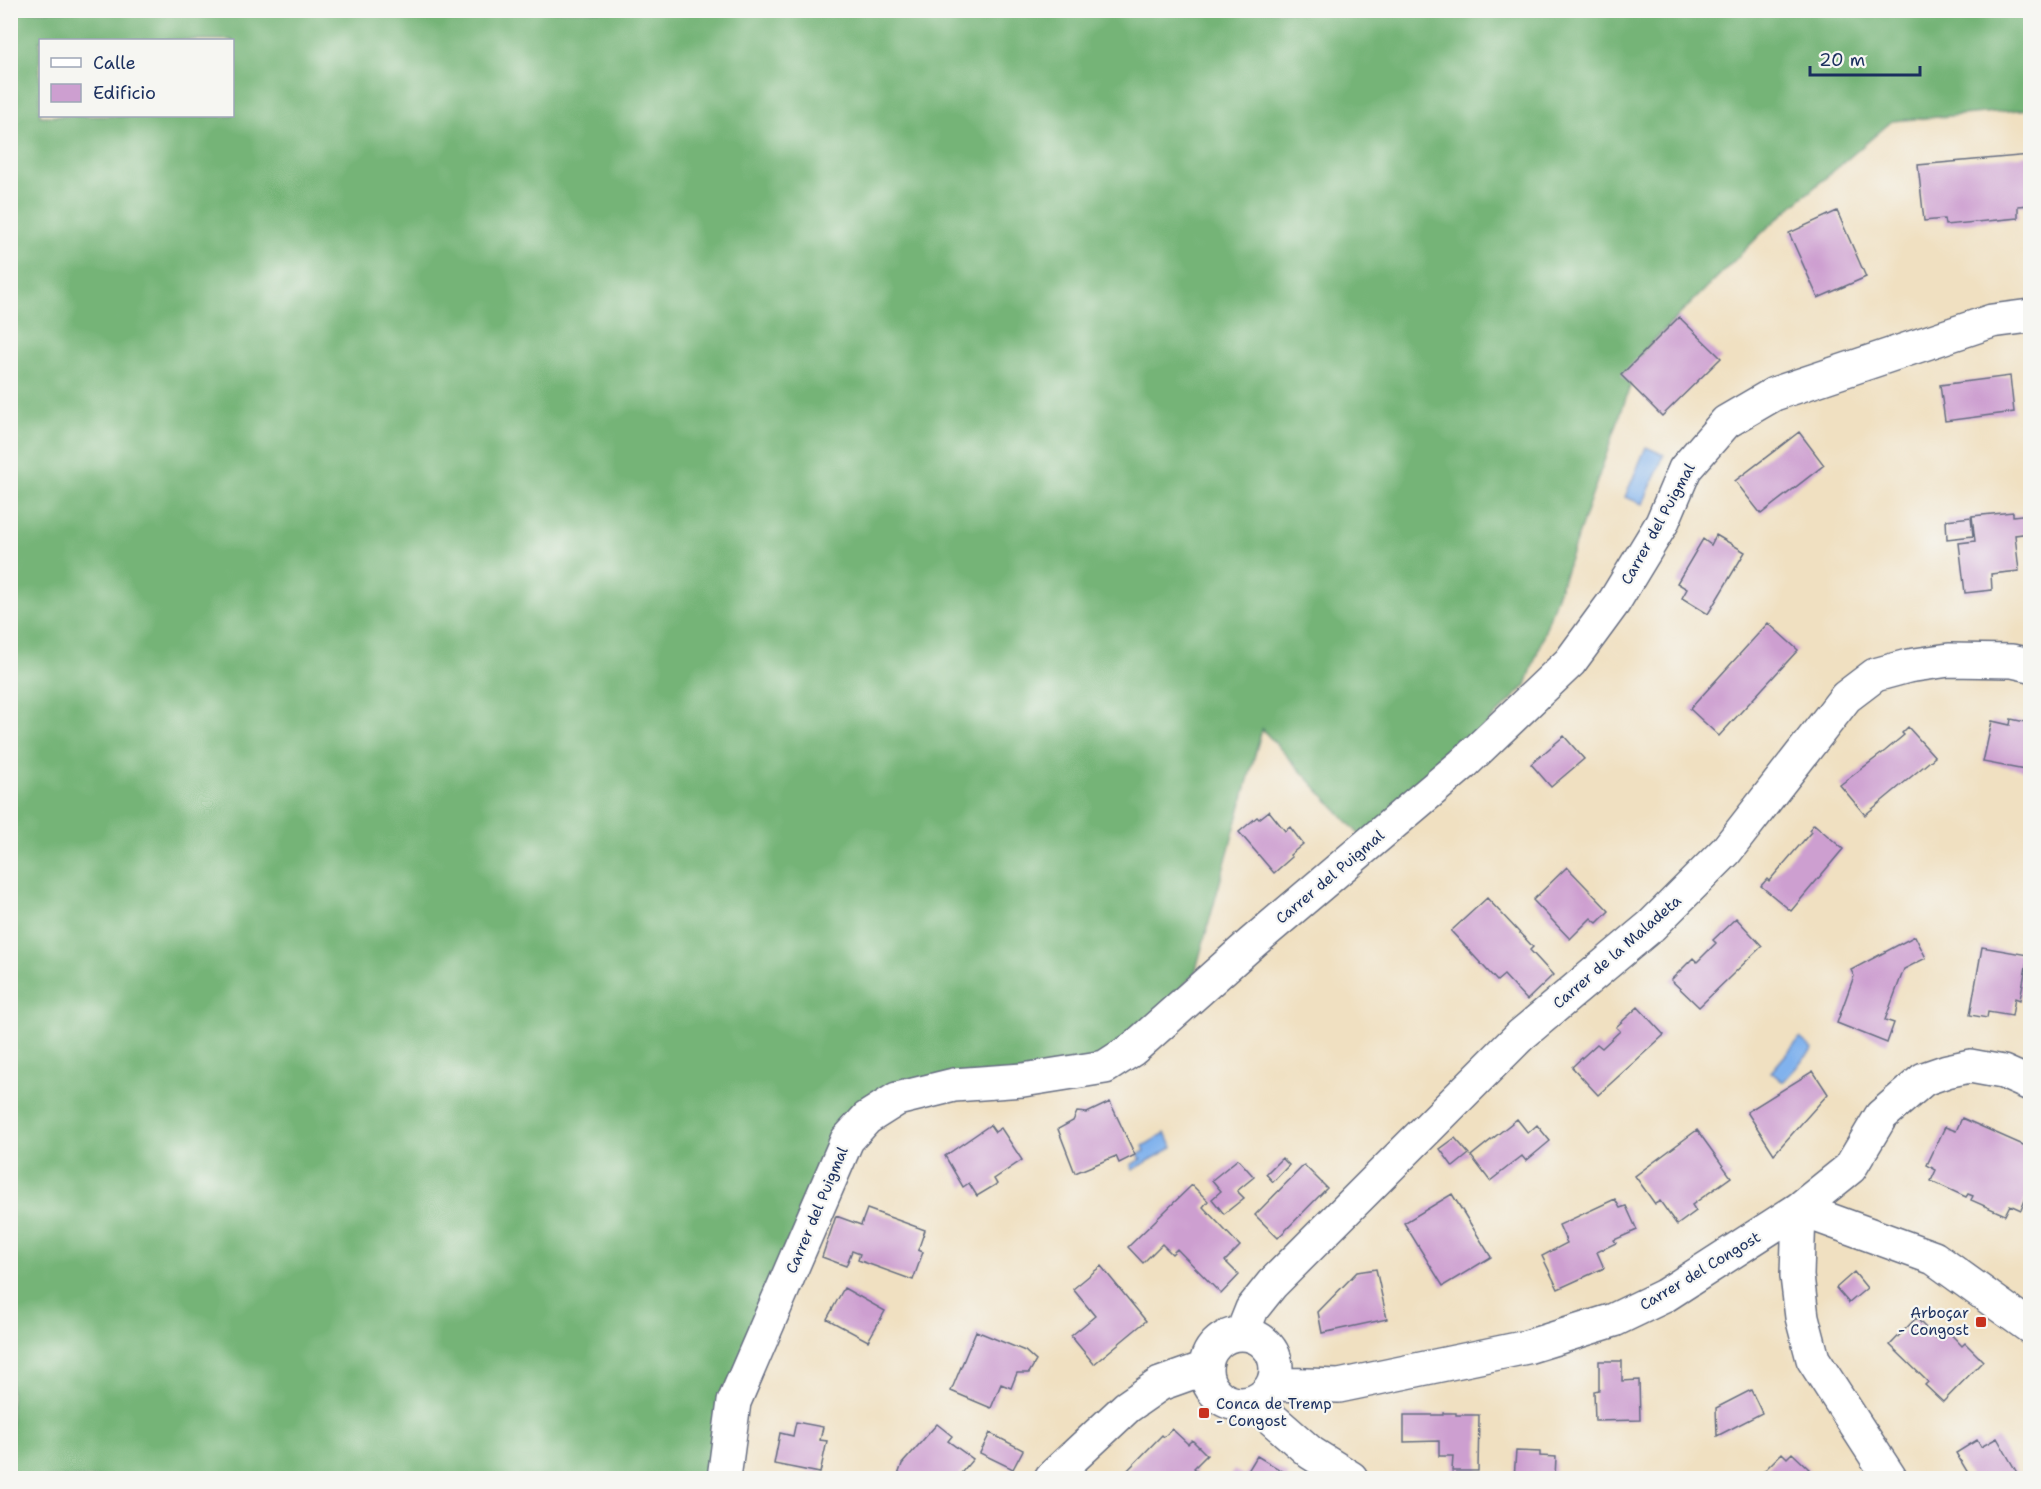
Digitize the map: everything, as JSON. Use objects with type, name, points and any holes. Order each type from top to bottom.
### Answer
[{"type":"street","name":"Carrer del Puigmal","points":[[724,1479],[734,1402],[847,1140],[867,1118],[897,1100],[954,1085],[1023,1080],[1105,1067],[1133,1049],[1253,942],[1463,764],[1570,662],[1614,602],[1657,531],[1685,469],[1726,422],[1774,394],[1992,321],[2031,316]]},
{"type":"street","name":"Carrer de la Maladeta","points":[[1242,1334],[1252,1309],[1288,1267],[1521,1035],[1651,926],[1725,851],[1846,697],[1875,675],[1908,666],[1949,660],[2012,661],[2031,665]]},
{"type":"street","name":"Carrer del Congost","points":[[1264,1393],[1339,1386],[1527,1347],[1614,1320],[1664,1296],[1799,1209],[1850,1168],[1881,1116],[1924,1079],[1970,1066],[2003,1072],[2031,1084]]},
{"type":"street","points":[[1890,1479],[1813,1359],[1802,1317],[1797,1276],[1799,1209],[1934,1258],[2031,1327]]},
{"type":"street","points":[[1242,1334],[1251,1335],[1263,1341],[1275,1360],[1277,1373],[1264,1393],[1241,1405],[1224,1401],[1215,1393],[1205,1368],[1208,1354],[1216,1343],[1227,1337],[1242,1334]]},
{"type":"street","points":[[1051,1479],[1127,1407],[1160,1384],[1205,1368]]},
{"type":"street","points":[[1264,1393],[1311,1453],[1352,1479]]},
{"type":"green space","points":[[2030,10],[2030,109],[1892,121],[1768,227],[1642,352],[1526,685],[1368,844],[1262,729],[1195,973],[1116,1055],[906,1095],[843,1142],[763,1312],[726,1478],[11,1478],[10,11]]},
{"type":"water","points":[[1646,447],[1664,455],[1643,504],[1625,497]]},
{"type":"water","points":[[1800,1038],[1813,1049],[1783,1082],[1771,1072]]},
{"type":"water","points":[[1165,1133],[1173,1147],[1133,1170],[1131,1165],[1141,1159],[1138,1155],[1145,1151],[1143,1146]]},
{"type":"building","points":[[2030,155],[2030,205],[2018,206],[2018,218],[1945,225],[1944,219],[1924,221],[1918,165]]},
{"type":"building","points":[[1837,211],[1866,277],[1818,298],[1789,233]]},
{"type":"building","points":[[1679,317],[1721,358],[1662,416],[1621,375]]},
{"type":"building","points":[[2010,376],[2014,412],[1945,421],[1940,385]]},
{"type":"building","points":[[1799,432],[1824,465],[1761,514],[1735,481]]},
{"type":"building","points":[[2013,512],[2013,516],[2030,514],[2030,533],[2015,535],[2019,571],[1991,574],[1992,590],[1965,593],[1959,543],[1975,541],[1972,516]]},
{"type":"building","points":[[1971,517],[1973,536],[1947,539],[1946,520]]},
{"type":"building","points":[[1716,535],[1745,552],[1708,614],[1682,598],[1687,589],[1677,583],[1703,539],[1711,545]]},
{"type":"building","points":[[1768,623],[1798,650],[1719,736],[1690,709]]},
{"type":"building","points":[[2011,719],[2030,723],[2030,771],[1983,762],[1992,721],[2010,725]]},
{"type":"building","points":[[1908,727],[1935,757],[1865,815],[1840,785],[1904,735],[1902,733]]},
{"type":"building","points":[[1564,736],[1584,759],[1551,787],[1531,764]]},
{"type":"building","points":[[1269,811],[1285,831],[1290,827],[1303,844],[1274,873],[1239,832],[1257,817],[1259,819]]},
{"type":"building","points":[[1814,824],[1843,849],[1791,911],[1761,886],[1767,879],[1769,881],[1811,832],[1809,830]]},
{"type":"building","points":[[1567,867],[1609,911],[1597,923],[1591,918],[1570,939],[1533,900]]},
{"type":"building","points":[[1487,898],[1533,947],[1530,950],[1553,975],[1527,1000],[1504,975],[1497,981],[1451,931]]},
{"type":"building","points":[[1736,918],[1762,946],[1699,1007],[1671,980],[1693,958],[1697,962],[1716,943],[1713,940]]},
{"type":"building","points":[[1915,936],[1926,958],[1904,969],[1885,1020],[1894,1023],[1887,1043],[1837,1023],[1854,976],[1851,970]]},
{"type":"building","points":[[1982,947],[2028,955],[2020,1000],[2015,998],[2012,1016],[1988,1012],[1987,1018],[1970,1015]]},
{"type":"building","points":[[1638,1007],[1664,1035],[1598,1095],[1572,1067],[1597,1044],[1602,1048],[1620,1031],[1616,1027]]},
{"type":"building","points":[[1813,1071],[1828,1094],[1774,1154],[1747,1112]]},
{"type":"building","points":[[1110,1102],[1135,1155],[1119,1163],[1116,1156],[1075,1173],[1058,1129],[1073,1121],[1077,1112],[1087,1113]]},
{"type":"building","points":[[1962,1118],[2030,1148],[2028,1165],[2030,1166],[2030,1188],[2021,1210],[2010,1205],[2005,1215],[1971,1200],[1973,1196],[1968,1194],[1966,1197],[1931,1181],[1936,1170],[1927,1165],[1945,1127],[1956,1131]]},
{"type":"building","points":[[1517,1119],[1528,1133],[1537,1125],[1550,1141],[1526,1161],[1522,1156],[1490,1181],[1471,1156]]},
{"type":"building","points":[[990,1125],[995,1132],[1001,1128],[1022,1160],[994,1179],[997,1184],[977,1196],[969,1183],[963,1187],[945,1156]]},
{"type":"building","points":[[1697,1130],[1731,1177],[1692,1205],[1696,1211],[1677,1225],[1660,1201],[1655,1204],[1635,1176]]},
{"type":"building","points":[[1455,1138],[1469,1154],[1453,1167],[1440,1149]]},
{"type":"building","points":[[1282,1158],[1289,1165],[1273,1182],[1266,1174]]},
{"type":"building","points":[[1238,1159],[1254,1177],[1237,1191],[1244,1198],[1224,1214],[1212,1199],[1221,1191],[1212,1180]]},
{"type":"building","points":[[1304,1165],[1327,1188],[1278,1238],[1255,1215]]},
{"type":"building","points":[[1192,1185],[1208,1201],[1203,1207],[1240,1246],[1225,1261],[1239,1275],[1221,1294],[1177,1249],[1172,1254],[1162,1244],[1143,1263],[1128,1247]]},
{"type":"building","points":[[1452,1194],[1491,1257],[1443,1286],[1404,1223]]},
{"type":"building","points":[[1615,1199],[1620,1208],[1626,1206],[1637,1230],[1614,1240],[1616,1243],[1597,1252],[1604,1268],[1558,1289],[1542,1256],[1567,1243],[1559,1225]]},
{"type":"building","points":[[867,1209],[925,1230],[918,1250],[923,1252],[913,1280],[858,1260],[860,1254],[852,1251],[846,1266],[822,1257],[836,1216],[861,1225]]},
{"type":"building","points":[[1101,1266],[1146,1321],[1094,1364],[1071,1336],[1095,1316],[1073,1289]]},
{"type":"building","points":[[1376,1269],[1387,1319],[1322,1333],[1318,1312],[1357,1272]]},
{"type":"building","points":[[1854,1272],[1867,1288],[1849,1303],[1836,1288]]},
{"type":"building","points":[[844,1288],[885,1311],[868,1341],[827,1319]]},
{"type":"building","points":[[1916,1318],[1936,1338],[1946,1329],[1962,1346],[1965,1343],[1983,1361],[1943,1402],[1925,1385],[1928,1382],[1890,1345]]},
{"type":"building","points":[[976,1331],[1025,1351],[1036,1361],[1029,1373],[1017,1373],[1011,1388],[1001,1384],[991,1408],[951,1391]]},
{"type":"building","points":[[1599,1361],[1622,1361],[1622,1381],[1639,1380],[1640,1420],[1595,1421],[1594,1391],[1599,1390]]},
{"type":"building","points":[[1751,1390],[1762,1413],[1717,1436],[1716,1408]]},
{"type":"building","points":[[1443,1413],[1479,1415],[1478,1471],[1452,1471],[1453,1456],[1439,1456],[1439,1441],[1404,1442],[1404,1415],[1443,1415]]},
{"type":"building","points":[[796,1422],[823,1427],[820,1440],[827,1441],[820,1473],[774,1464],[780,1433],[793,1436]]},
{"type":"building","points":[[937,1424],[952,1436],[948,1441],[973,1459],[957,1478],[897,1478],[902,1464]]},
{"type":"building","points":[[1172,1429],[1188,1444],[1192,1440],[1207,1455],[1194,1468],[1197,1471],[1190,1478],[1120,1478],[1162,1435],[1164,1437]]},
{"type":"building","points":[[990,1433],[1023,1450],[1013,1469],[980,1453]]},
{"type":"building","points":[[1997,1438],[2020,1478],[1971,1478],[1956,1453],[1977,1440],[1981,1447]]},
{"type":"building","points":[[1516,1451],[1540,1452],[1540,1456],[1556,1457],[1555,1478],[1514,1478]]},
{"type":"building","points":[[1782,1453],[1787,1458],[1792,1453],[1809,1469],[1804,1475],[1808,1478],[1757,1478]]},
{"type":"building","points":[[1257,1456],[1289,1475],[1287,1478],[1228,1478],[1234,1470],[1245,1476]]},
{"type":"place","name":"Arboçar - Congost","points":[[1981,1322]]},
{"type":"place","name":"Conca de Tremp - Congost","points":[[1204,1413]]}]
